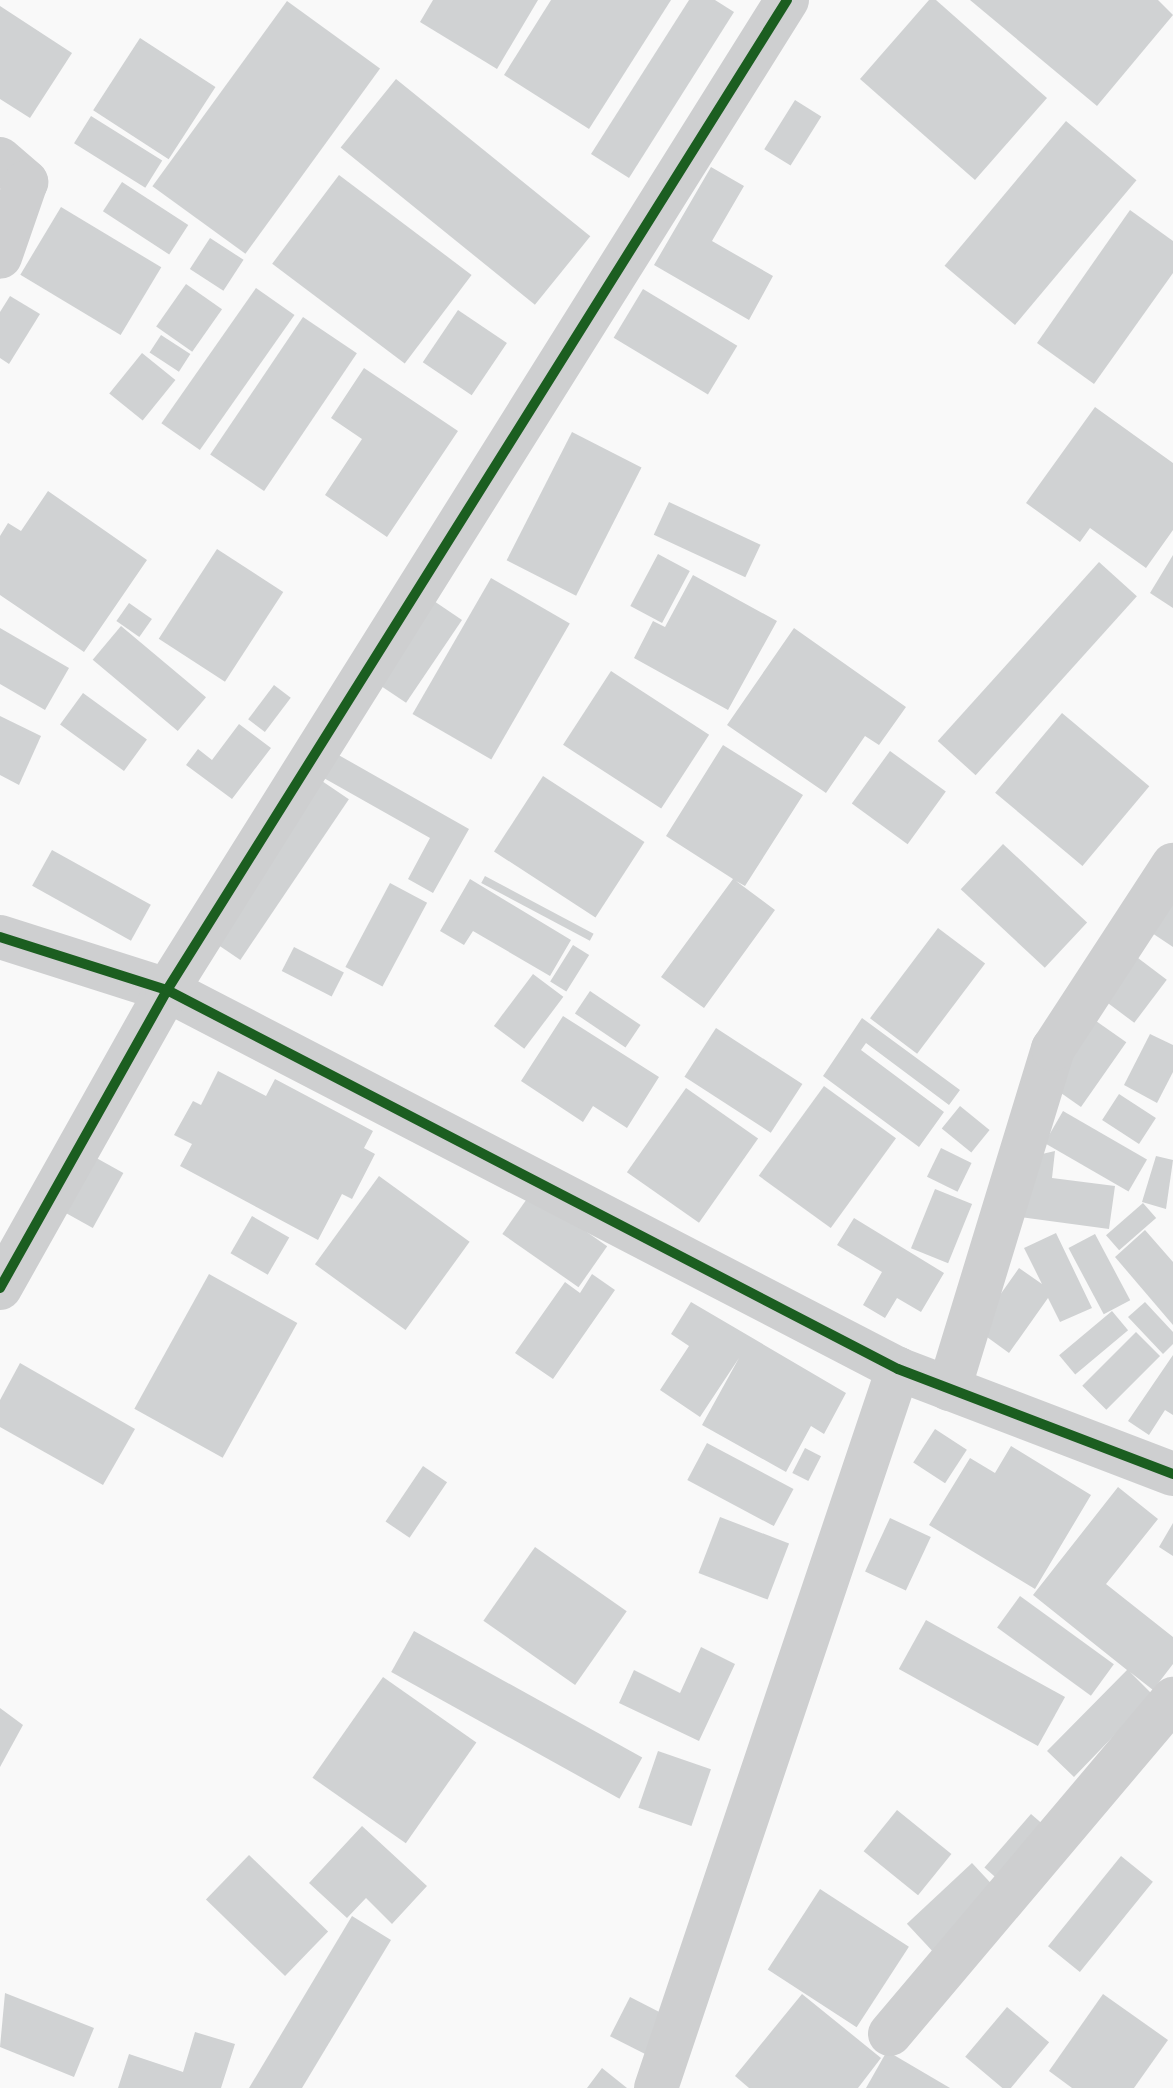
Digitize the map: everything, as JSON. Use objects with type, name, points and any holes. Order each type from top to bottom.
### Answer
[{"type":"street","points":[[0,1288],[167,990],[772,5]]},
{"type":"street","points":[[0,159],[26,182],[0,257]]},
{"type":"street","points":[[949,1389],[1053,1049],[1173,865]]},
{"type":"street","points":[[0,937],[167,990],[898,1369],[1173,1474]]},
{"type":"street","points":[[656,2088],[898,1369]]},
{"type":"street","points":[[890,2034],[1173,1699]]},
{"type":"building","points":[[433,0],[538,0],[497,69],[420,22]]},
{"type":"building","points":[[551,0],[671,0],[589,129],[504,75]]},
{"type":"building","points":[[689,0],[715,0],[734,12],[629,178],[591,154]]},
{"type":"building","points":[[929,0],[936,0],[1047,98],[975,180],[860,79]]},
{"type":"building","points":[[970,0],[1158,0],[1173,15],[1097,106]]},
{"type":"building","points":[[287,1],[380,69],[245,254],[152,186]]},
{"type":"building","points":[[0,6],[72,53],[30,118],[0,99]]},
{"type":"building","points":[[140,38],[215,87],[169,159],[93,110]]},
{"type":"building","points":[[396,79],[590,236],[535,305],[341,147]]},
{"type":"building","points":[[795,100],[821,116],[791,166],[764,149]]},
{"type":"building","points":[[91,116],[162,161],[145,188],[74,143]]},
{"type":"building","points":[[1066,121],[1136,180],[1015,325],[945,266]]},
{"type":"building","points":[[711,167],[744,186],[712,241],[773,276],[749,320],[654,265]]},
{"type":"building","points":[[339,175],[472,275],[405,364],[272,264]]},
{"type":"building","points":[[122,182],[188,225],[169,254],[103,211]]},
{"type":"building","points":[[61,207],[161,267],[121,335],[20,275]]},
{"type":"building","points":[[1130,210],[1173,241],[1173,273],[1094,384],[1037,343]]},
{"type":"building","points":[[210,238],[244,260],[223,291],[190,269]]},
{"type":"building","points":[[186,284],[222,309],[192,352],[156,327]]},
{"type":"building","points":[[256,288],[295,315],[200,450],[161,423]]},
{"type":"building","points":[[643,289],[737,346],[708,395],[614,338]]},
{"type":"building","points":[[10,296],[40,314],[9,364],[0,358],[0,312]]},
{"type":"building","points":[[458,310],[507,343],[472,395],[423,362]]},
{"type":"building","points":[[303,317],[357,353],[264,491],[210,455]]},
{"type":"building","points":[[161,335],[190,354],[179,372],[150,353]]},
{"type":"building","points":[[142,353],[175,380],[143,420],[109,393]]},
{"type":"building","points":[[364,368],[458,431],[387,537],[325,495],[362,439],[331,418]]},
{"type":"building","points":[[1095,407],[1173,463],[1173,530],[1146,568],[1090,528],[1080,542],[1026,503]]},
{"type":"building","points":[[572,432],[641,467],[576,596],[507,560]]},
{"type":"building","points":[[48,491],[147,560],[84,652],[0,595],[0,536],[8,523],[21,531]]},
{"type":"building","points":[[669,502],[761,545],[745,577],[654,535]]},
{"type":"building","points":[[217,549],[283,592],[225,682],[159,639]]},
{"type":"building","points":[[658,554],[690,571],[662,623],[630,606]]},
{"type":"building","points":[[1173,555],[1173,608],[1150,593]]},
{"type":"building","points":[[1099,562],[1137,596],[976,775],[938,741]]},
{"type":"building","points":[[693,575],[777,621],[728,710],[634,658],[653,621],[665,627]]},
{"type":"building","points":[[491,578],[570,624],[491,759],[412,714]]},
{"type":"building","points":[[428,597],[462,620],[406,703],[372,680]]},
{"type":"building","points":[[129,603],[152,619],[139,637],[116,621]]},
{"type":"building","points":[[121,626],[206,697],[178,731],[93,660]]},
{"type":"building","points":[[0,628],[69,668],[45,710],[0,684]]},
{"type":"building","points":[[794,628],[906,707],[879,745],[865,736],[826,793],[727,725]]},
{"type":"building","points":[[611,671],[709,735],[661,809],[563,745]]},
{"type":"building","points":[[274,685],[291,698],[265,732],[248,719]]},
{"type":"building","points":[[83,693],[147,739],[124,771],[60,725]]},
{"type":"building","points":[[1062,713],[1149,786],[1082,866],[995,793]]},
{"type":"building","points":[[0,716],[41,736],[19,785],[0,775]]},
{"type":"building","points":[[239,724],[271,748],[232,799],[186,765],[198,749],[212,760]]},
{"type":"building","points":[[723,745],[803,795],[745,886],[736,881],[775,910],[704,1008],[661,977],[733,879],[666,836]]},
{"type":"building","points":[[890,751],[946,792],[908,844],[852,804]]},
{"type":"building","points":[[335,753],[469,829],[433,893],[408,879],[430,838],[322,777]]},
{"type":"building","points":[[543,776],[644,842],[595,917],[494,851]]},
{"type":"building","points":[[319,779],[349,799],[240,960],[211,940]]},
{"type":"building","points":[[1003,844],[1087,922],[1045,968],[961,889]]},
{"type":"building","points":[[52,850],[151,905],[131,941],[32,886]]},
{"type":"building","points":[[485,876],[594,934],[590,941],[481,883]]},
{"type":"building","points":[[470,879],[571,940],[550,976],[473,931],[464,945],[440,931]]},
{"type":"building","points":[[390,883],[427,903],[382,987],[345,967]]},
{"type":"building","points":[[1173,896],[1173,947],[1149,931]]},
{"type":"building","points":[[938,928],[985,964],[917,1054],[870,1018]]},
{"type":"building","points":[[573,945],[589,955],[566,992],[550,981]]},
{"type":"building","points":[[294,947],[344,972],[332,996],[282,971]]},
{"type":"building","points":[[1138,958],[1167,980],[1134,1023],[1106,1001]]},
{"type":"building","points":[[533,974],[563,997],[524,1049],[494,1026]]},
{"type":"building","points":[[590,991],[641,1025],[625,1047],[575,1013]]},
{"type":"building","points":[[563,1016],[659,1077],[627,1128],[593,1106],[583,1122],[521,1081]]},
{"type":"building","points":[[862,1018],[960,1090],[949,1105],[866,1043],[861,1050],[944,1112],[919,1147],[823,1076]]},
{"type":"building","points":[[1096,1021],[1126,1042],[1081,1107],[1051,1086]]},
{"type":"building","points":[[716,1028],[802,1084],[771,1133],[684,1077]]},
{"type":"building","points":[[1150,1034],[1173,1045],[1173,1072],[1157,1103],[1124,1085]]},
{"type":"building","points":[[218,1071],[266,1096],[275,1079],[373,1131],[364,1148],[375,1154],[352,1199],[342,1194],[318,1240],[180,1166],[192,1144],[174,1135],[193,1101],[201,1105]]},
{"type":"building","points":[[824,1086],[896,1138],[831,1228],[759,1176]]},
{"type":"building","points":[[686,1088],[758,1138],[699,1223],[627,1172]]},
{"type":"building","points":[[1119,1094],[1156,1118],[1139,1144],[1102,1120]]},
{"type":"building","points":[[960,1106],[990,1130],[971,1152],[942,1129]]},
{"type":"building","points":[[1063,1111],[1147,1160],[1129,1192],[1044,1143]]},
{"type":"building","points":[[941,1148],[972,1163],[958,1192],[927,1177]]},
{"type":"building","points":[[1055,1151],[1052,1178],[1115,1186],[1109,1229],[1020,1217],[1029,1157]]},
{"type":"building","points":[[91,1155],[123,1173],[93,1228],[60,1210]]},
{"type":"building","points":[[1156,1156],[1173,1160],[1166,1209],[1142,1202]]},
{"type":"building","points":[[379,1176],[470,1242],[406,1330],[315,1264]]},
{"type":"building","points":[[935,1189],[972,1204],[948,1263],[911,1248]]},
{"type":"building","points":[[531,1193],[607,1246],[579,1287],[502,1234]]},
{"type":"building","points":[[1143,1203],[1156,1218],[1119,1250],[1106,1235]]},
{"type":"building","points":[[252,1216],[289,1238],[268,1275],[230,1253]]},
{"type":"building","points":[[854,1218],[944,1273],[921,1312],[897,1298],[885,1318],[863,1305],[882,1272],[837,1245]]},
{"type":"building","points":[[1145,1230],[1173,1262],[1173,1325],[1115,1257]]},
{"type":"building","points":[[1056,1233],[1092,1308],[1060,1322],[1048,1298],[1009,1353],[976,1329],[1019,1268],[1042,1284],[1024,1248]]},
{"type":"building","points":[[1095,1234],[1130,1300],[1104,1314],[1069,1248]]},
{"type":"building","points":[[209,1274],[297,1323],[223,1458],[134,1409]]},
{"type":"building","points":[[592,1274],[615,1290],[553,1379],[515,1353],[565,1282],[580,1293]]},
{"type":"building","points":[[691,1302],[846,1393],[824,1434],[811,1426],[786,1472],[702,1425],[739,1358],[700,1417],[660,1390],[689,1346],[671,1334]]},
{"type":"building","points":[[1145,1302],[1173,1332],[1173,1344],[1163,1354],[1128,1317]]},
{"type":"building","points":[[1112,1311],[1128,1330],[1075,1375],[1059,1355]]},
{"type":"building","points":[[1136,1332],[1160,1356],[1106,1410],[1082,1386]]},
{"type":"building","points":[[1173,1355],[1173,1415],[1165,1410],[1149,1435],[1128,1421]]},
{"type":"building","points":[[20,1363],[135,1429],[103,1485],[0,1427],[0,1400]]},
{"type":"building","points":[[935,1429],[967,1450],[945,1483],[913,1463]]},
{"type":"building","points":[[707,1443],[794,1489],[774,1526],[687,1480]]},
{"type":"building","points":[[1011,1446],[1091,1495],[1035,1589],[929,1525],[970,1458],[995,1473]]},
{"type":"building","points":[[805,1448],[821,1456],[808,1481],[792,1473]]},
{"type":"building","points":[[423,1466],[447,1482],[410,1538],[386,1522]]},
{"type":"building","points":[[1118,1487],[1158,1519],[1106,1584],[1173,1637],[1173,1664],[1153,1690],[1130,1672],[1153,1695],[1074,1777],[1047,1751],[1127,1670],[1033,1595]]},
{"type":"building","points":[[720,1517],[789,1544],[768,1600],[698,1573]]},
{"type":"building","points":[[890,1518],[931,1537],[906,1590],[865,1571]]},
{"type":"building","points":[[1173,1523],[1173,1556],[1159,1547]]},
{"type":"building","points":[[535,1547],[627,1611],[575,1685],[483,1621]]},
{"type":"building","points":[[1020,1596],[1114,1664],[1091,1696],[997,1628]]},
{"type":"building","points":[[926,1620],[1065,1697],[1038,1746],[899,1669]]},
{"type":"building","points":[[414,1631],[642,1758],[619,1799],[391,1672]]},
{"type":"building","points":[[701,1647],[735,1664],[699,1741],[619,1703],[634,1670],[680,1693]]},
{"type":"building","points":[[383,1677],[476,1742],[406,1843],[312,1778]]},
{"type":"building","points":[[0,1708],[23,1725],[0,1767]]},
{"type":"building","points":[[658,1751],[711,1769],[691,1826],[638,1808]]},
{"type":"building","points":[[897,1810],[951,1854],[918,1895],[864,1851]]},
{"type":"building","points":[[1031,1814],[1048,1829],[1002,1883],[984,1868]]},
{"type":"building","points":[[362,1826],[427,1886],[392,1924],[366,1898],[347,1918],[309,1883]]},
{"type":"building","points":[[249,1855],[328,1931],[285,1976],[206,1900]]},
{"type":"building","points":[[1121,1856],[1153,1882],[1080,1972],[1048,1946]]},
{"type":"building","points":[[972,1863],[999,1892],[934,1953],[907,1924]]},
{"type":"building","points":[[820,1889],[909,1947],[857,2027],[768,1970]]},
{"type":"building","points":[[352,1916],[391,1940],[302,2088],[249,2088]]},
{"type":"building","points":[[5,1993],[94,2028],[74,2077],[0,2047]]},
{"type":"building","points":[[802,1994],[881,2058],[858,2088],[749,2088],[735,2076]]},
{"type":"building","points":[[1103,1994],[1168,2040],[1134,2088],[1072,2088],[1049,2071]]},
{"type":"building","points":[[630,1997],[675,2020],[655,2059],[610,2036]]},
{"type":"building","points":[[1007,2007],[1049,2042],[1011,2088],[1002,2088],[965,2057]]},
{"type":"building","points":[[195,2032],[235,2044],[221,2088],[118,2088],[129,2054],[183,2072]]},
{"type":"building","points":[[887,2051],[950,2088],[866,2088]]},
{"type":"building","points":[[602,2068],[627,2088],[587,2088]]},
{"type":"cycle path","points":[[0,1288],[167,990],[787,0]]},
{"type":"cycle path","points":[[0,937],[167,990],[898,1369],[1173,1474]]}]
